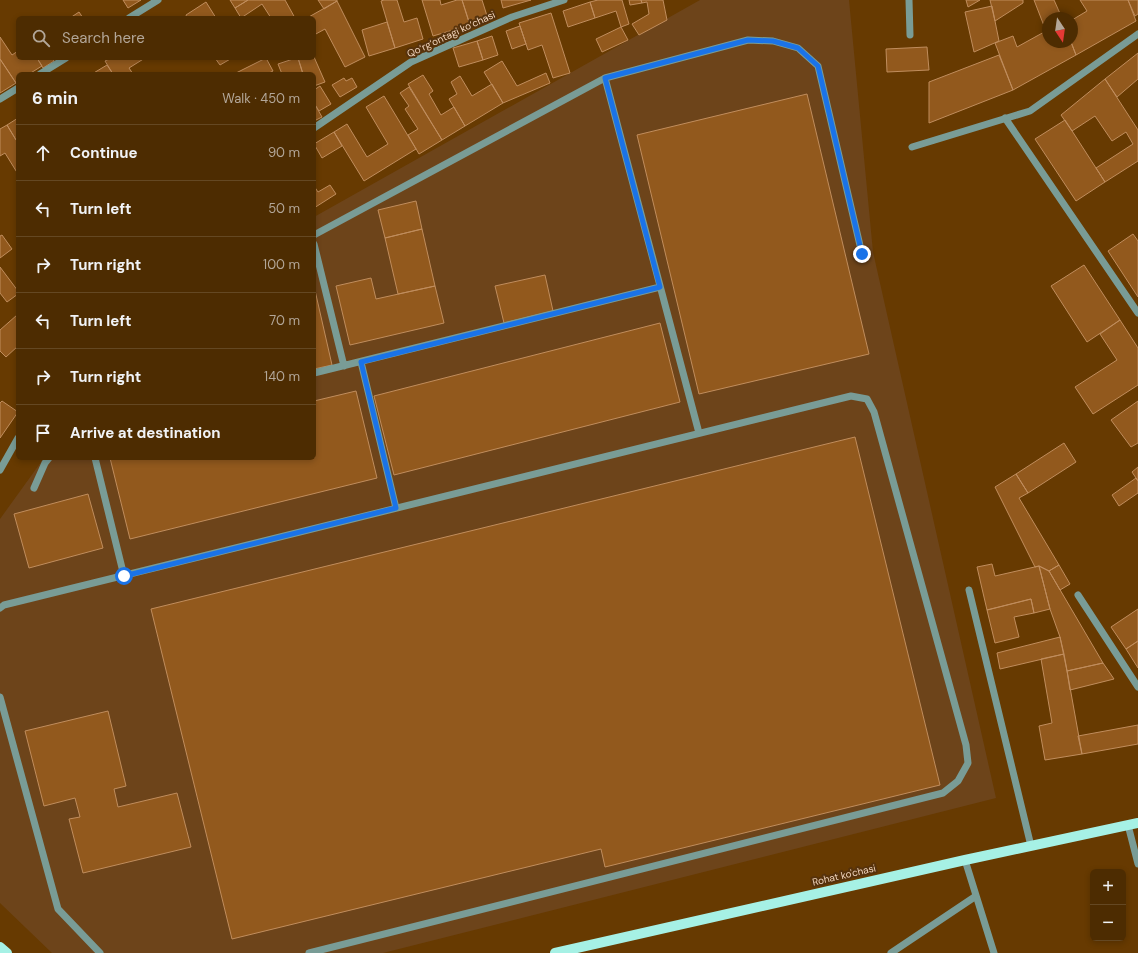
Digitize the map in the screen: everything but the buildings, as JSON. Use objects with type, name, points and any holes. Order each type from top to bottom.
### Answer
[{"type":"main road","name":"Rohat ko'chasi","points":[[555,953],[965,860],[1133,824]]},
{"type":"main road","points":[[0,947],[7,953]]},
{"type":"street","points":[[132,16],[158,0]]},
{"type":"street","name":"Qo‘rg‘ontagi ko‘chasi","points":[[316,127],[411,62],[512,17],[564,0]]},
{"type":"street","points":[[909,0],[910,35]]},
{"type":"street","points":[[912,147],[1030,111],[1138,34]]},
{"type":"street","points":[[316,234],[605,78],[748,40],[773,41],[798,48],[818,66],[862,254]]},
{"type":"street","points":[[43,72],[63,60]]},
{"type":"street","points":[[605,78],[699,433]]},
{"type":"street","points":[[0,99],[16,89]]},
{"type":"street","points":[[1005,118],[1138,313]]},
{"type":"street","points":[[316,252],[344,366]]},
{"type":"street","points":[[316,373],[660,287]]},
{"type":"street","points":[[361,362],[396,508]]},
{"type":"street","points":[[0,608],[4,605],[851,396],[867,399],[874,412],[966,745],[968,764],[958,781],[943,793],[310,953]]},
{"type":"street","points":[[0,470],[16,442]]},
{"type":"street","points":[[34,488],[47,460]]},
{"type":"street","points":[[95,460],[124,576]]},
{"type":"street","points":[[969,590],[1031,846]]},
{"type":"street","points":[[1078,595],[1138,687]]},
{"type":"street","points":[[0,699],[58,909],[100,953]]},
{"type":"street","points":[[1133,824],[1138,864]]},
{"type":"street","points":[[965,860],[994,953]]},
{"type":"street","points":[[891,953],[976,896]]},
{"type":"shaded area","points":[[700,0],[849,0],[873,252],[996,798],[383,953],[52,953],[0,903],[0,519],[43,460],[316,460],[316,216]]},
{"type":"route","points":[[124,576],[396,508],[361,362],[660,287],[605,78],[748,40],[773,41],[798,48],[818,66],[862,254]]}]
